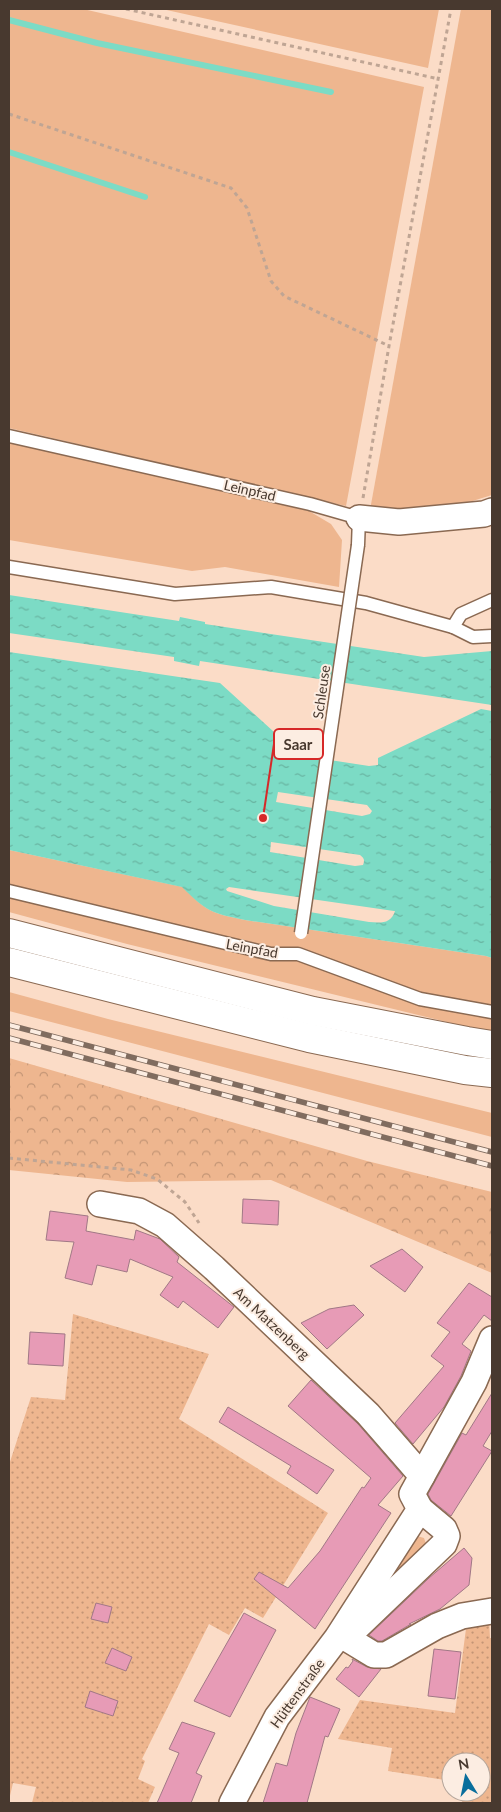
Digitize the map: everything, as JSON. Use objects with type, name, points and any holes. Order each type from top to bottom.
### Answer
[{"type":"highway","points":[[9,933],[313,1011],[492,1045]]},
{"type":"highway","points":[[9,962],[310,1038],[465,1070],[492,1073]]},
{"type":"street","name":"Leinpfad","points":[[360,518],[399,522],[484,514],[492,511]]},
{"type":"street","name":"Am Matzenberg","points":[[100,1204],[139,1211],[165,1225],[214,1268],[368,1414],[422,1476]]},
{"type":"street","points":[[420,1509],[412,1494],[474,1382],[492,1339]]},
{"type":"street","name":"Hüttenstraße","points":[[232,1803],[278,1716],[342,1638],[444,1544],[447,1536],[444,1529],[420,1509],[342,1638]]},
{"type":"street","points":[[342,1638],[374,1655],[386,1655],[437,1626],[462,1616],[492,1611]]},
{"type":"lane","name":"Leinpfad","points":[[9,436],[310,504],[360,518]]},
{"type":"lane","name":"Schleuse","points":[[298,954],[358,545],[360,518]]},
{"type":"lane","points":[[9,567],[175,594],[271,587],[366,602],[453,627],[473,636],[492,636]]},
{"type":"lane","points":[[453,627],[460,614],[492,600]]},
{"type":"lane","name":"Leinpfad","points":[[9,891],[271,954],[298,954],[420,999],[492,1012]]},
{"type":"path","points":[[126,9],[439,79]]},
{"type":"path","points":[[360,518],[389,346],[451,9]]},
{"type":"path","points":[[9,114],[231,188],[248,208],[271,281],[284,296],[389,346]]},
{"type":"green space","points":[[9,9],[83,9],[424,87],[346,506],[9,428]]},
{"type":"green space","points":[[162,9],[439,9],[428,68]]},
{"type":"green space","points":[[461,9],[492,9],[492,495],[453,507],[398,514],[370,510]]},
{"type":"green space","points":[[9,443],[309,511],[331,524],[342,540],[339,587],[225,567],[192,571],[9,540]]},
{"type":"green space","points":[[9,850],[183,887],[204,907],[234,918],[492,958],[492,1033],[127,944],[9,912]]},
{"type":"green space","points":[[9,992],[108,1019],[492,1113],[492,1137],[9,1011]]},
{"type":"green space","points":[[9,1058],[367,1161],[492,1192],[492,1273],[271,1180],[127,1182],[9,1170]]},
{"type":"green space","points":[[73,1314],[209,1354],[179,1419],[328,1513],[263,1618],[245,1608],[229,1635],[209,1624],[142,1759],[145,1761],[138,1779],[155,1787],[148,1803],[32,1803],[36,1787],[13,1783],[9,1800],[9,1465],[31,1397],[65,1400]]},
{"type":"green space","points":[[417,1536],[424,1538],[426,1544],[401,1571],[385,1582]]},
{"type":"green space","points":[[489,1619],[490,1638],[492,1638],[492,1803],[462,1803],[491,1802],[491,1752],[441,1752],[441,1779],[388,1771],[392,1748],[338,1739],[360,1700],[455,1713],[467,1621]]},
{"type":"water","points":[[9,595],[179,621],[180,617],[205,622],[205,624],[424,657],[492,651],[492,705],[200,661],[199,666],[174,661],[174,657],[9,633]]},
{"type":"water","points":[[9,652],[220,683],[285,742],[284,753],[369,766],[378,765],[378,758],[481,709],[492,711],[492,958],[234,918],[204,907],[182,887],[9,850]],"holes":[[[278,792],[367,805],[372,811],[370,814],[362,816],[276,802]],[[271,842],[360,855],[364,862],[363,865],[355,866],[270,852]],[[229,887],[395,911],[388,920],[369,922],[274,906],[227,891],[226,889]]]},
{"type":"building","points":[[243,1199],[279,1201],[278,1225],[242,1223]]},
{"type":"building","points":[[50,1211],[88,1216],[86,1231],[134,1240],[136,1230],[160,1239],[179,1257],[177,1262],[234,1307],[218,1328],[183,1301],[178,1308],[160,1295],[173,1277],[130,1259],[127,1272],[97,1265],[92,1285],[65,1278],[74,1242],[46,1240]]},
{"type":"building","points":[[402,1249],[423,1267],[405,1292],[370,1266]]},
{"type":"building","points":[[469,1283],[492,1297],[492,1321],[484,1315],[462,1344],[471,1351],[461,1376],[444,1407],[413,1444],[395,1423],[444,1366],[431,1356],[450,1332],[437,1323]]},
{"type":"building","points":[[354,1305],[364,1315],[327,1349],[301,1323],[329,1309]]},
{"type":"building","points":[[30,1332],[65,1334],[63,1366],[28,1364]]},
{"type":"building","points":[[311,1380],[358,1424],[403,1476],[378,1505],[391,1513],[315,1629],[254,1579],[259,1572],[288,1588],[320,1551],[362,1487],[364,1488],[371,1478],[288,1406]]},
{"type":"building","points":[[492,1393],[492,1431],[483,1446],[492,1451],[451,1516],[431,1500],[428,1494],[462,1433],[466,1435]]},
{"type":"building","points":[[228,1407],[334,1470],[317,1494],[287,1473],[291,1466],[219,1422]]},
{"type":"building","points":[[464,1548],[472,1558],[469,1585],[440,1609],[409,1624],[411,1624],[382,1641],[378,1641],[369,1635],[429,1578]]},
{"type":"building","points":[[96,1603],[112,1607],[108,1623],[91,1619]]},
{"type":"building","points":[[244,1613],[276,1630],[230,1717],[194,1701]]},
{"type":"building","points":[[112,1648],[132,1657],[126,1671],[105,1663]]},
{"type":"building","points":[[434,1649],[461,1652],[455,1699],[428,1696]]},
{"type":"building","points":[[352,1659],[367,1667],[381,1669],[359,1697],[336,1679],[346,1667],[348,1668],[353,1661]]},
{"type":"building","points":[[90,1691],[118,1701],[113,1716],[85,1707]]},
{"type":"building","points":[[310,1697],[340,1709],[328,1737],[325,1736],[307,1803],[263,1803],[276,1763],[287,1766],[296,1733]]},
{"type":"building","points":[[182,1722],[215,1733],[196,1773],[202,1776],[191,1803],[157,1803],[179,1753],[169,1749]]},
{"type":"waterway","points":[[9,20],[97,43],[331,92]]},
{"type":"waterway","points":[[9,152],[145,197]]},
{"type":"railway","points":[[9,1025],[492,1152]]},
{"type":"railway","points":[[9,1038],[492,1166]]},
{"type":"place","name":"Saar","points":[[263,818]]}]
